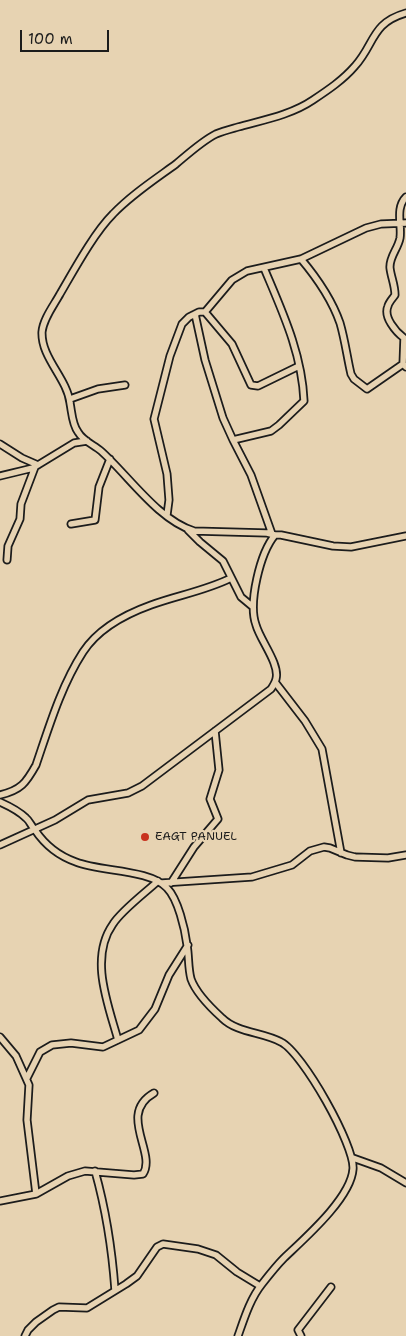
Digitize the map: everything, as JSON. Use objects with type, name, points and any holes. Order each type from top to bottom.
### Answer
[{"type":"street","points":[[253,607],[241,597],[223,561],[130,483],[110,459],[82,438],[76,429],[66,388],[43,341],[42,330],[70,276],[112,215],[130,198],[216,134],[295,110],[312,101],[340,81],[356,65],[382,24],[398,15],[406,13]]},
{"type":"street","points":[[301,259],[316,276],[336,312],[354,379],[367,389],[404,365],[404,338],[397,332],[387,313],[388,306],[395,295],[390,268],[400,240],[401,203],[406,197]]},
{"type":"street","points":[[167,515],[169,500],[167,474],[154,419],[175,340],[182,324],[194,314],[205,312],[232,280],[247,271],[301,259],[366,228],[380,224],[406,223]]},
{"type":"street","points":[[233,440],[271,431],[302,404],[304,399],[297,350],[290,328],[264,268]]},
{"type":"street","points":[[205,312],[232,344],[251,385],[258,386],[299,366]]},
{"type":"street","points":[[0,845],[55,820],[88,800],[128,792],[142,786],[270,689],[275,682],[276,668],[255,624],[253,607],[259,567],[273,535],[251,475],[233,440],[214,391],[194,314]]},
{"type":"street","points":[[70,399],[98,389],[125,385]]},
{"type":"street","points":[[0,476],[37,466],[74,443],[87,441]]},
{"type":"street","points":[[0,444],[37,466]]},
{"type":"street","points":[[71,524],[95,520],[99,487],[110,459]]},
{"type":"street","points":[[7,560],[8,546],[20,518],[21,504],[37,466]]},
{"type":"street","points":[[186,529],[203,532],[281,535],[318,543],[350,547],[406,536]]},
{"type":"street","points":[[0,795],[20,787],[36,765],[62,692],[83,651],[92,642],[116,621],[133,613],[166,600],[211,588],[231,578]]},
{"type":"street","points":[[275,682],[305,721],[322,749],[341,853]]},
{"type":"street","points":[[171,883],[194,847],[218,819],[210,799],[219,770],[216,730]]},
{"type":"street","points":[[0,802],[26,817],[34,830],[50,847],[77,863],[135,874],[160,882],[171,883],[252,877],[292,865],[310,851],[324,847],[350,856],[388,858],[406,855]]},
{"type":"street","points":[[160,882],[168,888],[174,898],[188,945],[191,978],[203,996],[223,1020],[234,1026],[282,1042],[294,1051],[313,1076],[353,1158],[352,1174],[340,1198],[323,1219],[283,1259],[260,1286],[238,1336]]},
{"type":"street","points":[[118,1040],[105,995],[101,955],[113,923],[160,882]]},
{"type":"street","points":[[27,1078],[40,1052],[52,1045],[71,1043],[100,1047],[139,1030],[155,1009],[169,975],[188,945]]},
{"type":"street","points":[[0,1037],[16,1056],[27,1078],[30,1090],[27,1120],[36,1194]]},
{"type":"street","points":[[0,1200],[36,1194],[79,1172],[95,1171],[141,1175],[145,1172],[145,1159],[138,1120],[143,1101],[154,1093]]},
{"type":"street","points":[[353,1158],[381,1168],[406,1182]]},
{"type":"street","points":[[95,1171],[108,1229],[113,1261],[114,1290]]},
{"type":"street","points":[[26,1336],[36,1322],[53,1310],[59,1307],[87,1308],[137,1276],[159,1244],[167,1243],[198,1249],[216,1255],[237,1272],[260,1286]]},
{"type":"street","points":[[301,1336],[298,1330],[331,1287]]},
{"type":"place","name":"EAGT PANUEL","points":[[145,837]]}]
